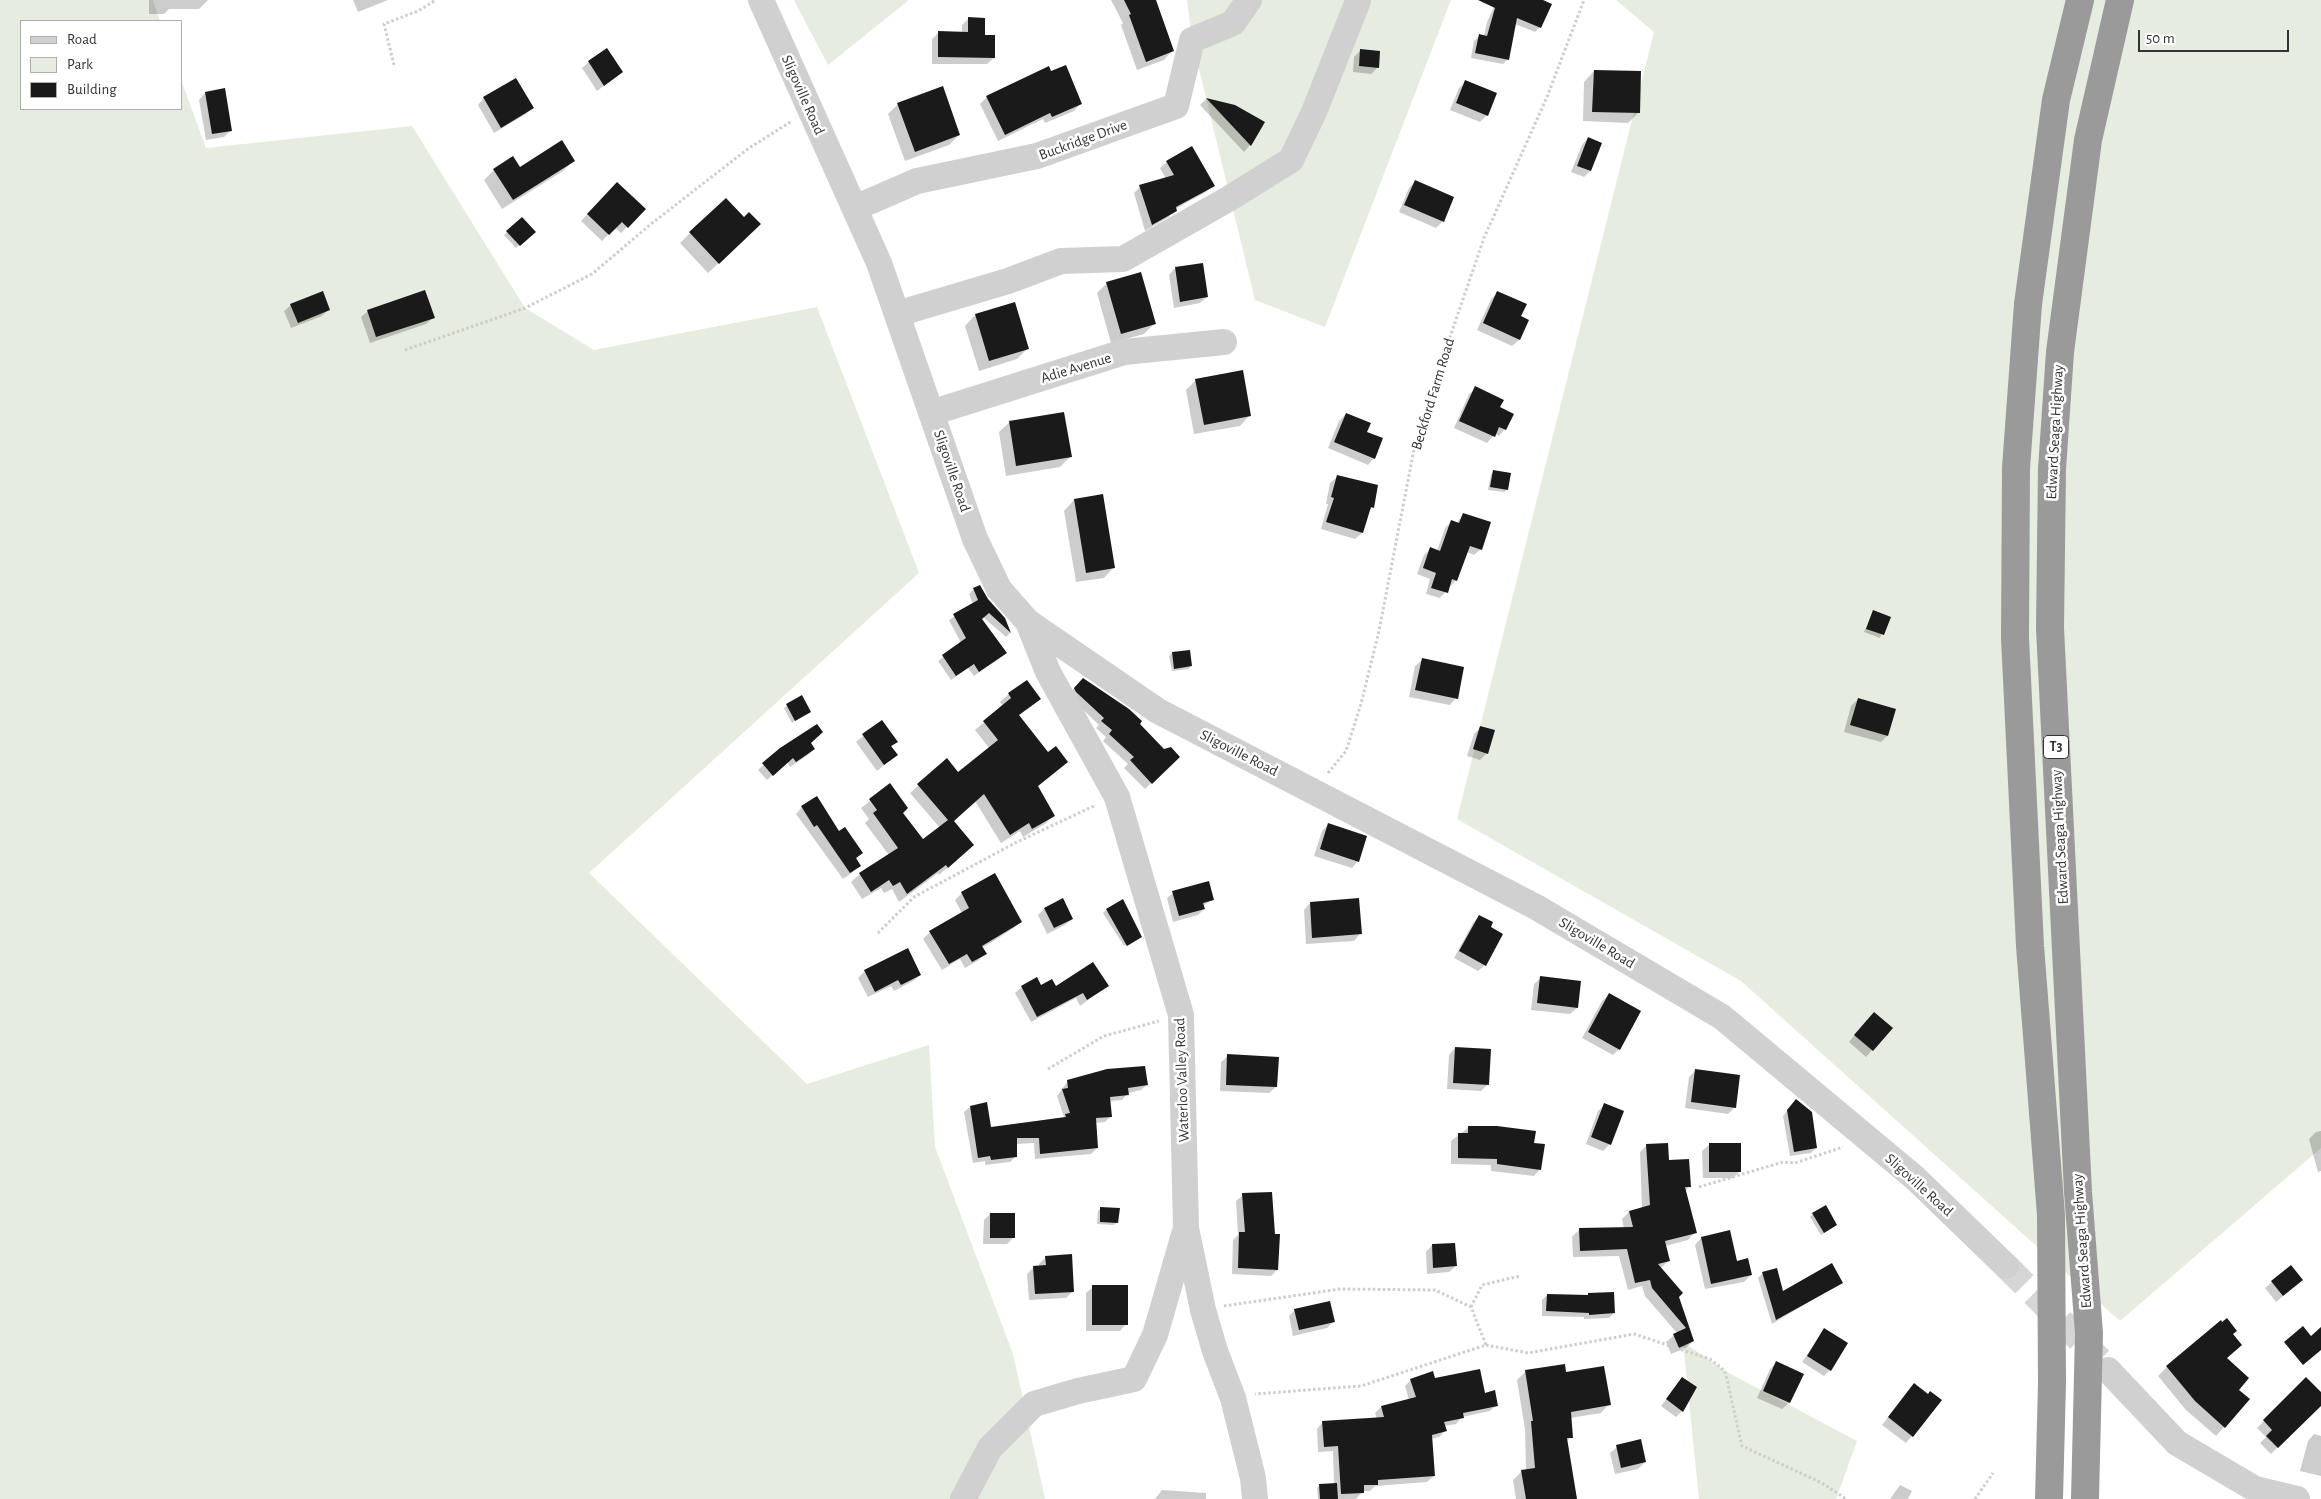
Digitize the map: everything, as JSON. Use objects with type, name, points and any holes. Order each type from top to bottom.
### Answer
[{"type":"highway","name":"Edward Seaga Highway","points":[[2049,1499],[2052,1383],[2051,1215],[2030,946],[2015,638],[2016,468],[2032,275],[2056,100],[2080,0]]},
{"type":"highway","name":"Edward Seaga Highway","points":[[2085,1499],[2089,1333],[2078,1192],[2050,628],[2052,469],[2060,352],[2088,140],[2120,0]]},
{"type":"street","name":"Sligoville Road","points":[[761,0],[879,263],[975,539],[999,589],[1028,622],[1158,711],[1536,907],[1722,1017],[1915,1178],[2006,1266]]},
{"type":"street","name":"Buckridge Drive","points":[[854,208],[917,182],[1037,156],[1176,106],[1192,40],[1233,23],[1249,0]]},
{"type":"street","points":[[897,314],[1008,281],[1061,262],[1123,259],[1230,198],[1291,160],[1314,112],[1358,1]]},
{"type":"street","name":"Adie Avenue","points":[[931,413],[1124,352],[1224,342]]},
{"type":"street","name":"Waterloo Valley Road","points":[[1028,622],[1048,672],[1117,797],[1181,1015],[1186,1228],[1215,1351],[1233,1398],[1253,1478],[1255,1499]]},
{"type":"street","points":[[963,1499],[990,1448],[1034,1404],[1078,1390],[1134,1379],[1155,1335],[1186,1228]]},
{"type":"street","points":[[2108,1370],[2177,1442],[2255,1489],[2297,1499]]},
{"type":"path","points":[[394,65],[384,24],[418,10],[436,0]]},
{"type":"path","name":"Beckford Farm Road","points":[[1308,789],[1332,770],[1346,751],[1361,704],[1379,631],[1416,444],[1424,413],[1484,238],[1546,97],[1584,0]]},
{"type":"path","points":[[406,350],[525,308],[592,274],[651,224],[749,148],[810,110]]},
{"type":"path","points":[[878,933],[914,897],[1017,842],[1117,797]]},
{"type":"path","points":[[1048,1069],[1104,1036],[1181,1015]]},
{"type":"path","points":[[1700,1187],[1783,1162],[1795,1163],[1867,1139]]},
{"type":"path","points":[[1471,1307],[1482,1285],[1520,1276]]},
{"type":"path","points":[[1204,1310],[1239,1303],[1340,1289],[1435,1290],[1471,1307],[1486,1345]]},
{"type":"path","points":[[1233,1398],[1259,1393],[1361,1386],[1486,1345],[1528,1353],[1634,1334],[1710,1359],[1725,1371],[1742,1446],[1822,1483],[1846,1499]]},
{"type":"path","points":[[1975,1499],[1993,1473]]},
{"type":"green space","points":[[0,0],[153,0],[160,20],[20,20],[20,110],[182,110],[182,83],[206,148],[412,126],[525,308],[594,350],[817,307],[919,573],[589,873],[807,1084],[929,1045],[935,1147],[1013,1354],[1045,1499],[0,1499]]},
{"type":"green space","points":[[794,0],[909,0],[828,65]]},
{"type":"green space","points":[[1187,0],[1451,0],[1325,327],[1255,300],[1192,40]]},
{"type":"green space","points":[[1616,0],[2321,0],[2321,1148],[2120,1321],[1741,981],[1457,819],[1654,32]]},
{"type":"green space","points":[[1683,1342],[1725,1371],[1857,1441],[1836,1499],[1699,1499]]},
{"type":"building","points":[[1124,0],[1156,0],[1174,51],[1146,62],[1129,15],[1131,14]]},
{"type":"building","points":[[1478,0],[1543,0],[1552,4],[1541,28],[1517,18],[1509,60],[1475,53],[1479,34],[1487,36],[1495,8]]},
{"type":"building","points":[[968,17],[985,18],[985,35],[995,35],[995,58],[938,57],[938,31],[968,32]]},
{"type":"building","points":[[607,48],[623,72],[604,86],[588,61]]},
{"type":"building","points":[[1360,49],[1380,51],[1379,68],[1359,66]]},
{"type":"building","points":[[1066,65],[1082,104],[1052,117],[1050,113],[1005,135],[986,96],[1049,66],[1051,71]]},
{"type":"building","points":[[1594,70],[1641,71],[1640,113],[1592,112]]},
{"type":"building","points":[[516,78],[534,108],[501,128],[483,97]]},
{"type":"building","points":[[1465,80],[1497,93],[1488,116],[1456,103]]},
{"type":"building","points":[[943,86],[960,135],[915,152],[897,103]]},
{"type":"building","points":[[225,88],[232,131],[212,134],[205,92]]},
{"type":"building","points":[[1206,98],[1235,105],[1265,122],[1251,146]]},
{"type":"building","points":[[1588,137],[1602,143],[1591,171],[1577,166]]},
{"type":"building","points":[[562,140],[575,161],[513,200],[493,169],[513,156],[520,167]]},
{"type":"building","points":[[1192,146],[1215,186],[1176,207],[1177,211],[1152,225],[1139,185],[1174,175],[1166,161]]},
{"type":"building","points":[[1415,180],[1454,197],[1444,222],[1404,205]]},
{"type":"building","points":[[617,182],[646,209],[628,228],[622,222],[609,235],[587,214]]},
{"type":"building","points":[[726,198],[744,217],[749,212],[761,224],[719,264],[689,232]]},
{"type":"building","points":[[522,217],[536,232],[520,246],[506,231]]},
{"type":"building","points":[[1203,263],[1208,297],[1180,302],[1175,267]]},
{"type":"building","points":[[1141,272],[1156,324],[1121,334],[1106,282]]},
{"type":"building","points":[[425,290],[435,318],[376,337],[367,310]]},
{"type":"building","points":[[323,291],[330,310],[298,323],[290,304]]},
{"type":"building","points":[[1497,291],[1527,304],[1521,316],[1529,320],[1520,340],[1483,323]]},
{"type":"building","points":[[1015,302],[1029,349],[989,361],[975,314]]},
{"type":"building","points":[[1243,370],[1251,416],[1204,425],[1195,379]]},
{"type":"building","points":[[1475,386],[1504,400],[1500,407],[1514,414],[1506,430],[1499,427],[1495,437],[1459,421]]},
{"type":"building","points":[[1064,412],[1072,457],[1016,466],[1009,421]]},
{"type":"building","points":[[1346,413],[1371,423],[1367,432],[1383,438],[1375,459],[1334,442]]},
{"type":"building","points":[[1493,470],[1511,473],[1508,490],[1490,487]]},
{"type":"building","points":[[1337,475],[1378,485],[1374,508],[1371,507],[1363,533],[1326,522],[1334,498],[1331,497]]},
{"type":"building","points":[[1103,494],[1115,568],[1086,573],[1074,499]]},
{"type":"building","points":[[1463,513],[1491,522],[1482,550],[1470,546],[1457,581],[1452,579],[1448,593],[1431,588],[1436,573],[1423,568],[1430,547],[1440,551],[1451,520],[1459,523]]},
{"type":"building","points":[[980,585],[988,599],[1005,618],[1011,633],[989,613],[982,619],[1007,653],[979,672],[974,664],[956,676],[942,655],[966,638],[953,614],[978,600],[973,588]]},
{"type":"building","points":[[1873,610],[1891,617],[1884,635],[1866,629]]},
{"type":"building","points":[[1190,650],[1192,666],[1174,669],[1172,652]]},
{"type":"building","points":[[1422,658],[1464,667],[1458,699],[1415,690]]},
{"type":"building","points":[[1083,678],[1129,709],[1142,721],[1140,724],[1164,749],[1171,747],[1180,757],[1152,784],[1130,760],[1134,757],[1109,734],[1112,730],[1101,721],[1104,718],[1076,692],[1074,688]]},
{"type":"building","points":[[1027,680],[1041,699],[1019,715],[1048,752],[1056,746],[1068,762],[1038,786],[1055,816],[1032,829],[1029,823],[1010,835],[984,794],[954,821],[974,845],[948,868],[946,865],[907,894],[900,882],[893,886],[889,880],[871,892],[859,873],[898,848],[873,813],[877,810],[869,799],[890,783],[908,808],[903,813],[923,839],[948,820],[917,784],[947,758],[958,772],[998,740],[983,721],[1011,698],[1008,693]]},
{"type":"building","points":[[802,695],[811,712],[795,721],[786,704]]},
{"type":"building","points":[[1858,698],[1896,709],[1888,736],[1850,725]]},
{"type":"building","points":[[882,720],[898,742],[891,746],[898,755],[884,765],[862,734]]},
{"type":"building","points":[[817,724],[823,732],[811,743],[815,749],[796,762],[793,758],[773,776],[762,763],[780,748]]},
{"type":"building","points":[[1480,726],[1495,730],[1488,754],[1473,749]]},
{"type":"building","points":[[817,796],[839,831],[845,827],[863,853],[856,858],[861,866],[850,873],[817,825],[814,827],[801,806]]},
{"type":"building","points":[[1328,823],[1367,836],[1359,862],[1320,849]]},
{"type":"building","points":[[995,873],[1022,922],[982,946],[987,954],[972,962],[967,954],[949,964],[929,931],[969,908],[961,892]]},
{"type":"building","points":[[1209,881],[1214,900],[1203,903],[1205,909],[1179,916],[1172,891]]},
{"type":"building","points":[[1063,898],[1073,919],[1054,928],[1044,908]]},
{"type":"building","points":[[1359,898],[1362,934],[1312,938],[1310,902]]},
{"type":"building","points":[[1123,899],[1142,937],[1127,946],[1106,909]]},
{"type":"building","points":[[1479,915],[1493,922],[1491,927],[1503,934],[1486,966],[1459,951]]},
{"type":"building","points":[[908,948],[921,975],[901,985],[898,980],[875,992],[864,970]]},
{"type":"building","points":[[1093,962],[1109,986],[1087,1000],[1083,993],[1037,1017],[1021,986],[1037,977],[1041,985],[1052,979],[1056,986]]},
{"type":"building","points":[[1540,976],[1581,981],[1578,1008],[1537,1003]]},
{"type":"building","points":[[1609,993],[1641,1011],[1620,1050],[1588,1032]]},
{"type":"building","points":[[1874,1012],[1893,1028],[1873,1051],[1854,1035]]},
{"type":"building","points":[[1455,1047],[1491,1049],[1489,1085],[1453,1083]]},
{"type":"building","points":[[1227,1054],[1279,1057],[1277,1087],[1226,1085]]},
{"type":"building","points":[[1145,1066],[1148,1085],[1128,1088],[1129,1095],[1110,1097],[1112,1117],[1096,1118],[1098,1148],[1040,1154],[1039,1138],[1017,1138],[1017,1157],[991,1160],[990,1156],[978,1158],[970,1106],[987,1102],[991,1127],[1066,1117],[1065,1114],[1070,1113],[1062,1089],[1068,1088],[1067,1080],[1107,1069]]},
{"type":"building","points":[[1695,1069],[1740,1075],[1736,1108],[1691,1102]]},
{"type":"building","points":[[1796,1099],[1812,1112],[1817,1148],[1794,1152],[1787,1110]]},
{"type":"building","points":[[1604,1103],[1624,1111],[1611,1145],[1591,1137]]},
{"type":"building","points":[[1468,1126],[1497,1126],[1536,1131],[1534,1143],[1545,1144],[1541,1170],[1497,1164],[1497,1159],[1458,1158],[1458,1133],[1468,1133]]},
{"type":"building","points":[[1668,1143],[1669,1160],[1689,1159],[1691,1187],[1685,1187],[1697,1233],[1665,1241],[1670,1261],[1658,1264],[1683,1293],[1679,1297],[1694,1341],[1679,1348],[1673,1334],[1686,1328],[1652,1288],[1650,1280],[1635,1283],[1627,1249],[1580,1251],[1579,1228],[1633,1227],[1629,1211],[1650,1205],[1646,1144]]},
{"type":"building","points":[[1709,1143],[1741,1143],[1741,1172],[1709,1172]]},
{"type":"building","points":[[1272,1192],[1275,1234],[1280,1234],[1278,1270],[1238,1268],[1239,1232],[1245,1232],[1242,1193]]},
{"type":"building","points":[[1826,1205],[1837,1225],[1824,1233],[1812,1213]]},
{"type":"building","points":[[1100,1207],[1120,1208],[1118,1223],[1100,1222]]},
{"type":"building","points":[[990,1213],[1015,1213],[1015,1238],[990,1238]]},
{"type":"building","points":[[1730,1230],[1737,1261],[1748,1258],[1752,1275],[1711,1284],[1701,1237]]},
{"type":"building","points":[[1455,1243],[1457,1266],[1433,1268],[1432,1244]]},
{"type":"building","points":[[1072,1254],[1074,1292],[1035,1294],[1033,1266],[1046,1265],[1045,1256]]},
{"type":"building","points":[[1832,1263],[1843,1283],[1776,1320],[1762,1272],[1777,1268],[1783,1291]]},
{"type":"building","points":[[2291,1265],[2303,1280],[2283,1296],[2271,1281]]},
{"type":"building","points":[[1092,1285],[1128,1285],[1128,1325],[1092,1325]]},
{"type":"building","points":[[1614,1292],[1615,1313],[1589,1315],[1589,1313],[1546,1311],[1547,1294],[1588,1295],[1588,1293]]},
{"type":"building","points":[[1330,1301],[1335,1322],[1299,1330],[1294,1309]]},
{"type":"building","points":[[2227,1318],[2237,1331],[2233,1334],[2242,1345],[2227,1358],[2249,1378],[2239,1390],[2250,1399],[2225,1428],[2195,1401],[2166,1366],[2221,1320],[2222,1322]]},
{"type":"building","points":[[2303,1326],[2311,1336],[2321,1327],[2321,1350],[2303,1365],[2284,1342]]},
{"type":"building","points":[[1824,1328],[1848,1343],[1831,1371],[1807,1356]]},
{"type":"building","points":[[1776,1361],[1804,1374],[1790,1403],[1763,1391]]},
{"type":"building","points":[[1565,1364],[1566,1372],[1604,1366],[1611,1405],[1571,1412],[1573,1438],[1567,1438],[1577,1499],[1526,1499],[1521,1470],[1535,1468],[1531,1421],[1533,1421],[1525,1370]]},
{"type":"building","points":[[1480,1369],[1485,1393],[1495,1390],[1498,1406],[1463,1413],[1464,1418],[1444,1422],[1447,1431],[1432,1435],[1435,1476],[1378,1480],[1378,1485],[1364,1485],[1364,1493],[1341,1494],[1338,1446],[1324,1447],[1322,1421],[1384,1417],[1381,1406],[1416,1397],[1410,1379],[1433,1371],[1435,1378]]},
{"type":"building","points":[[1682,1377],[1697,1387],[1683,1412],[1666,1399]]},
{"type":"building","points":[[2306,1377],[2321,1392],[2321,1406],[2278,1448],[2266,1436],[2272,1430],[2263,1420]]},
{"type":"building","points":[[1914,1383],[1928,1394],[1930,1391],[1942,1400],[1913,1437],[1888,1417]]},
{"type":"building","points":[[1641,1439],[1646,1462],[1621,1468],[1616,1445]]},
{"type":"building","points":[[1337,1483],[1338,1499],[1320,1499],[1319,1484]]},
{"type":"tunnel","points":[[2006,1266],[2100,1360]]}]
